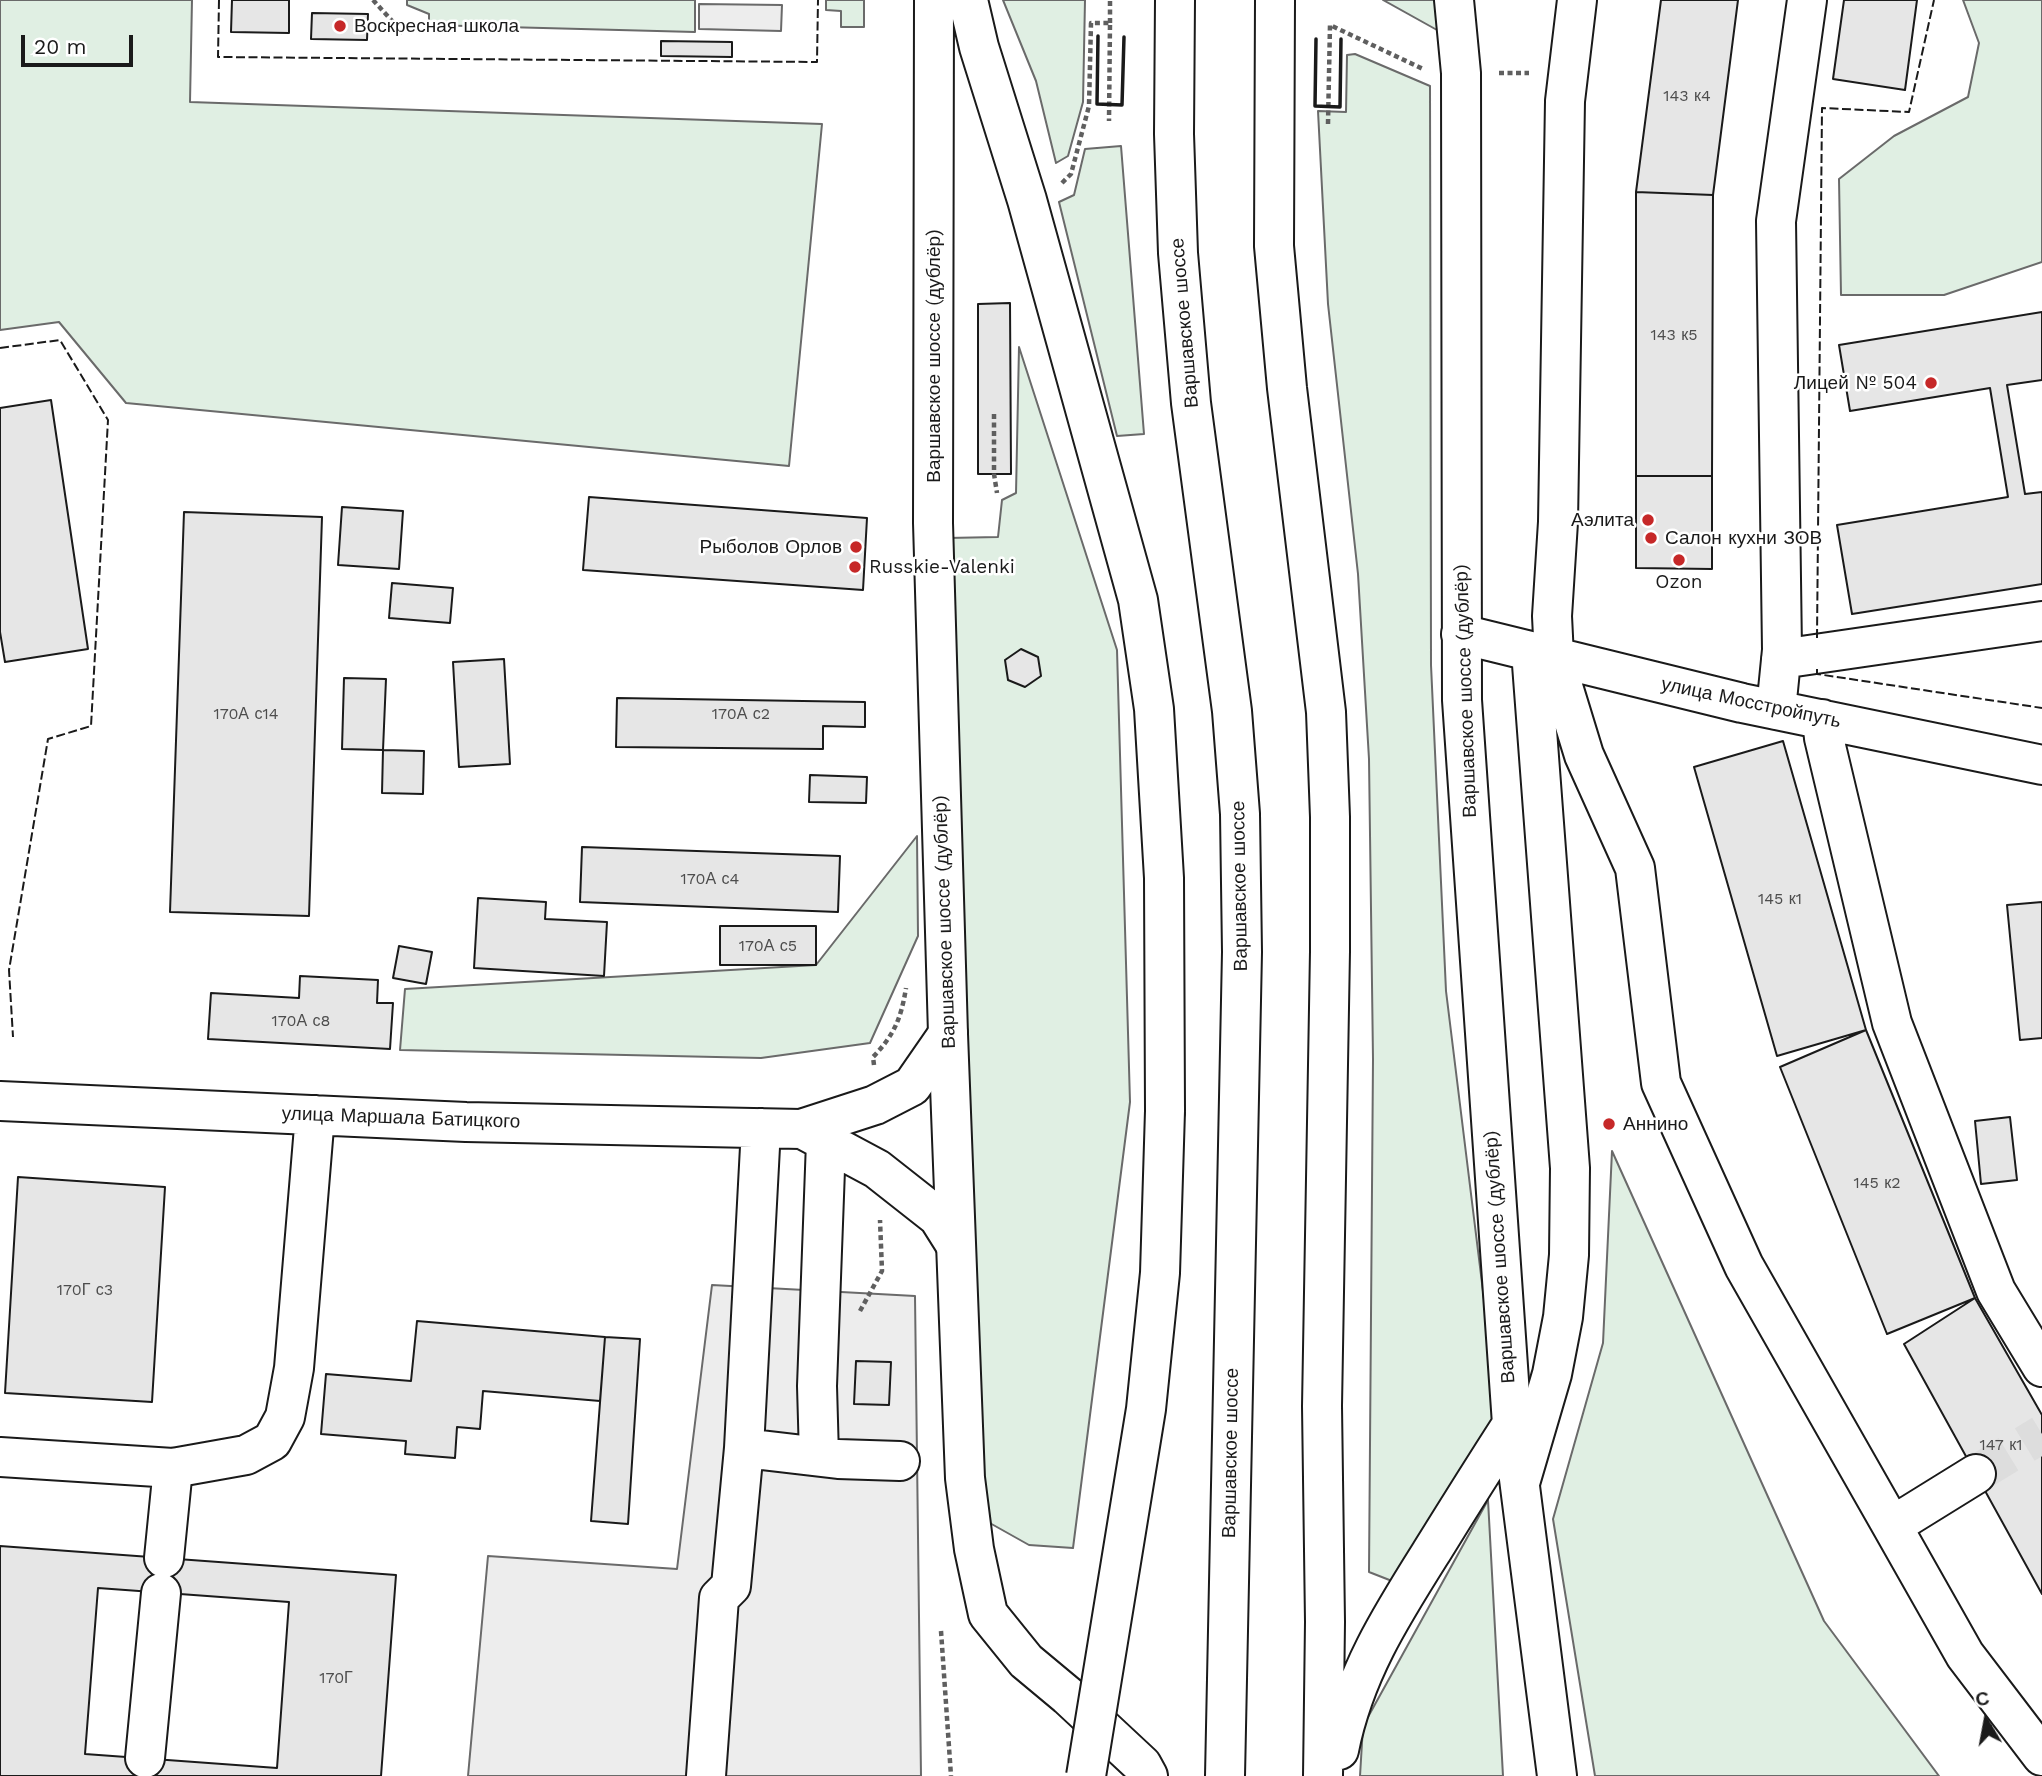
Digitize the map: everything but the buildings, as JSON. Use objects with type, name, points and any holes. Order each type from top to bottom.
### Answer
[{"type":"main road","name":"Варшавское шоссе (дублёр)","points":[[934,0],[933,523],[955,1244],[965,1478],[974,1549],[988,1614],[1026,1661],[1142,1765],[1148,1776]]},
{"type":"main road","points":[[968,0],[979,47],[1027,200],[1138,600],[1154,709],[1164,878],[1165,1111],[1160,1273],[1146,1409],[1086,1776]]},
{"type":"main road","name":"Варшавское шоссе","points":[[1175,0],[1174,134],[1178,253],[1191,403],[1232,711],[1240,814],[1242,952],[1225,1776]]},
{"type":"main road","points":[[1275,0],[1274,246],[1287,388],[1326,712],[1330,817],[1330,979],[1322,1406],[1325,1622],[1323,1776]]},
{"type":"main road","name":"Варшавское шоссе (дублёр)","points":[[1454,0],[1461,74],[1463,713],[1512,1424],[1557,1776]]},
{"type":"main road","points":[[1520,1483],[1552,1374],[1563,1317],[1569,1255],[1570,1168],[1543,654],[1552,616],[1558,522],[1564,101],[1577,0]]},
{"type":"main road","points":[[1776,710],[1781,659],[1776,221],[1807,0]]},
{"type":"main road","points":[[1781,659],[2042,621]]},
{"type":"main road","name":"улица Мосстройпуть","points":[[1461,634],[1776,710],[2042,765]]},
{"type":"main road","points":[[1543,654],[1634,868],[1661,1083],[1744,1266],[1965,1655],[2042,1756]]},
{"type":"main road","points":[[1822,719],[1824,738],[1892,1023],[1996,1291],[2042,1367]]},
{"type":"main road","name":"улица Маршала Батицкого","points":[[814,1135],[912,1086],[948,1034]]},
{"type":"main road","name":"улица Маршала Батицкого","points":[[0,1101],[466,1122],[761,1128],[814,1135],[877,1169],[938,1217],[955,1244]]},
{"type":"main road","points":[[0,1457],[173,1468],[246,1455],[272,1441],[285,1418],[294,1368],[315,1115]]},
{"type":"main road","points":[[706,1776],[719,1598],[731,1586],[744,1448],[761,1128]]},
{"type":"main road","points":[[814,1135],[819,1456]]},
{"type":"main road","points":[[1334,1776],[1346,1715],[1360,1677],[1398,1605],[1512,1424]]},
{"type":"main road","points":[[744,1448],[900,1461]]},
{"type":"main road","points":[[145,1758],[173,1468]]},
{"type":"main road","points":[[1892,1526],[1976,1474]]},
{"type":"path","points":[[373,0],[403,33]]},
{"type":"path","points":[[1109,121],[1110,0]]},
{"type":"path","points":[[1053,193],[1071,174],[1089,106],[1091,23],[1110,23]]},
{"type":"path","points":[[1328,124],[1330,26],[1430,73]]},
{"type":"path","points":[[994,414],[994,474],[997,493]]},
{"type":"path","points":[[941,1631],[951,1776]]},
{"type":"green space","points":[[0,0],[192,0],[190,102],[822,124],[789,466],[126,403],[59,322],[0,330]]},
{"type":"green space","points":[[407,0],[695,0],[695,32],[429,25],[429,14],[407,5]]},
{"type":"green space","points":[[826,0],[864,0],[864,27],[841,27],[841,11],[826,10]]},
{"type":"green space","points":[[1003,0],[1085,0],[1083,102],[1068,156],[1056,163],[1036,81]]},
{"type":"green space","points":[[1383,0],[1437,0],[1437,30]]},
{"type":"green space","points":[[1963,0],[2042,0],[2042,262],[1944,295],[1841,295],[1839,179],[1894,136],[1968,97],[1979,43]]},
{"type":"green space","points":[[1355,54],[1430,86],[1431,665],[1446,991],[1498,1413],[1392,1581],[1369,1572],[1373,1059],[1369,759],[1358,574],[1328,304],[1318,111],[1346,112],[1347,55]]},
{"type":"green space","points":[[1121,146],[1144,434],[1117,436],[1059,202],[1074,195],[1085,149]]},
{"type":"green space","points":[[1019,347],[1117,650],[1130,1102],[1073,1548],[1029,1545],[988,1522],[978,1411],[947,538],[998,537],[1002,500],[1016,493]]},
{"type":"green space","points":[[917,836],[918,936],[870,1043],[761,1058],[400,1050],[405,989],[816,965]]},
{"type":"green space","points":[[1612,1151],[1824,1621],[1939,1776],[1595,1776],[1553,1519],[1603,1343]]},
{"type":"green space","points":[[1488,1500],[1503,1776],[1360,1776],[1363,1726]]},
{"type":"shaded area","points":[[699,4],[782,5],[781,31],[699,29]]},
{"type":"shaded area","points":[[712,1285],[915,1296],[921,1776],[468,1776],[488,1556],[677,1569]]},
{"type":"tunnel","points":[[1976,1474],[2042,1434]]},
{"type":"fence","points":[[219,0],[218,57],[817,62],[818,0]]},
{"type":"fence","points":[[1817,638],[1822,108],[1909,112],[1934,0]]},
{"type":"fence","points":[[0,348],[60,340],[108,420],[91,726],[48,739],[9,970],[13,1037]]},
{"type":"fence","points":[[1817,669],[1817,674],[2042,708]]},
{"type":"wall","points":[[1098,36],[1097,104],[1122,105],[1124,37]]},
{"type":"wall","points":[[1316,39],[1315,106],[1340,107],[1341,39]]},
{"type":"place","name":"Воскресная школа","points":[[340,26]]},
{"type":"place","name":"Лицей № 504","points":[[1931,383]]},
{"type":"place","name":"Аэлита","points":[[1648,520]]},
{"type":"place","name":"Салон кухни ЗОВ","points":[[1651,538]]},
{"type":"place","name":"Рыболов Орлов","points":[[856,547]]},
{"type":"place","name":"Ozon","points":[[1679,560]]},
{"type":"place","name":"Russkie-Valenki","points":[[855,567]]},
{"type":"place","name":"Аннино","points":[[1609,1124]]}]
